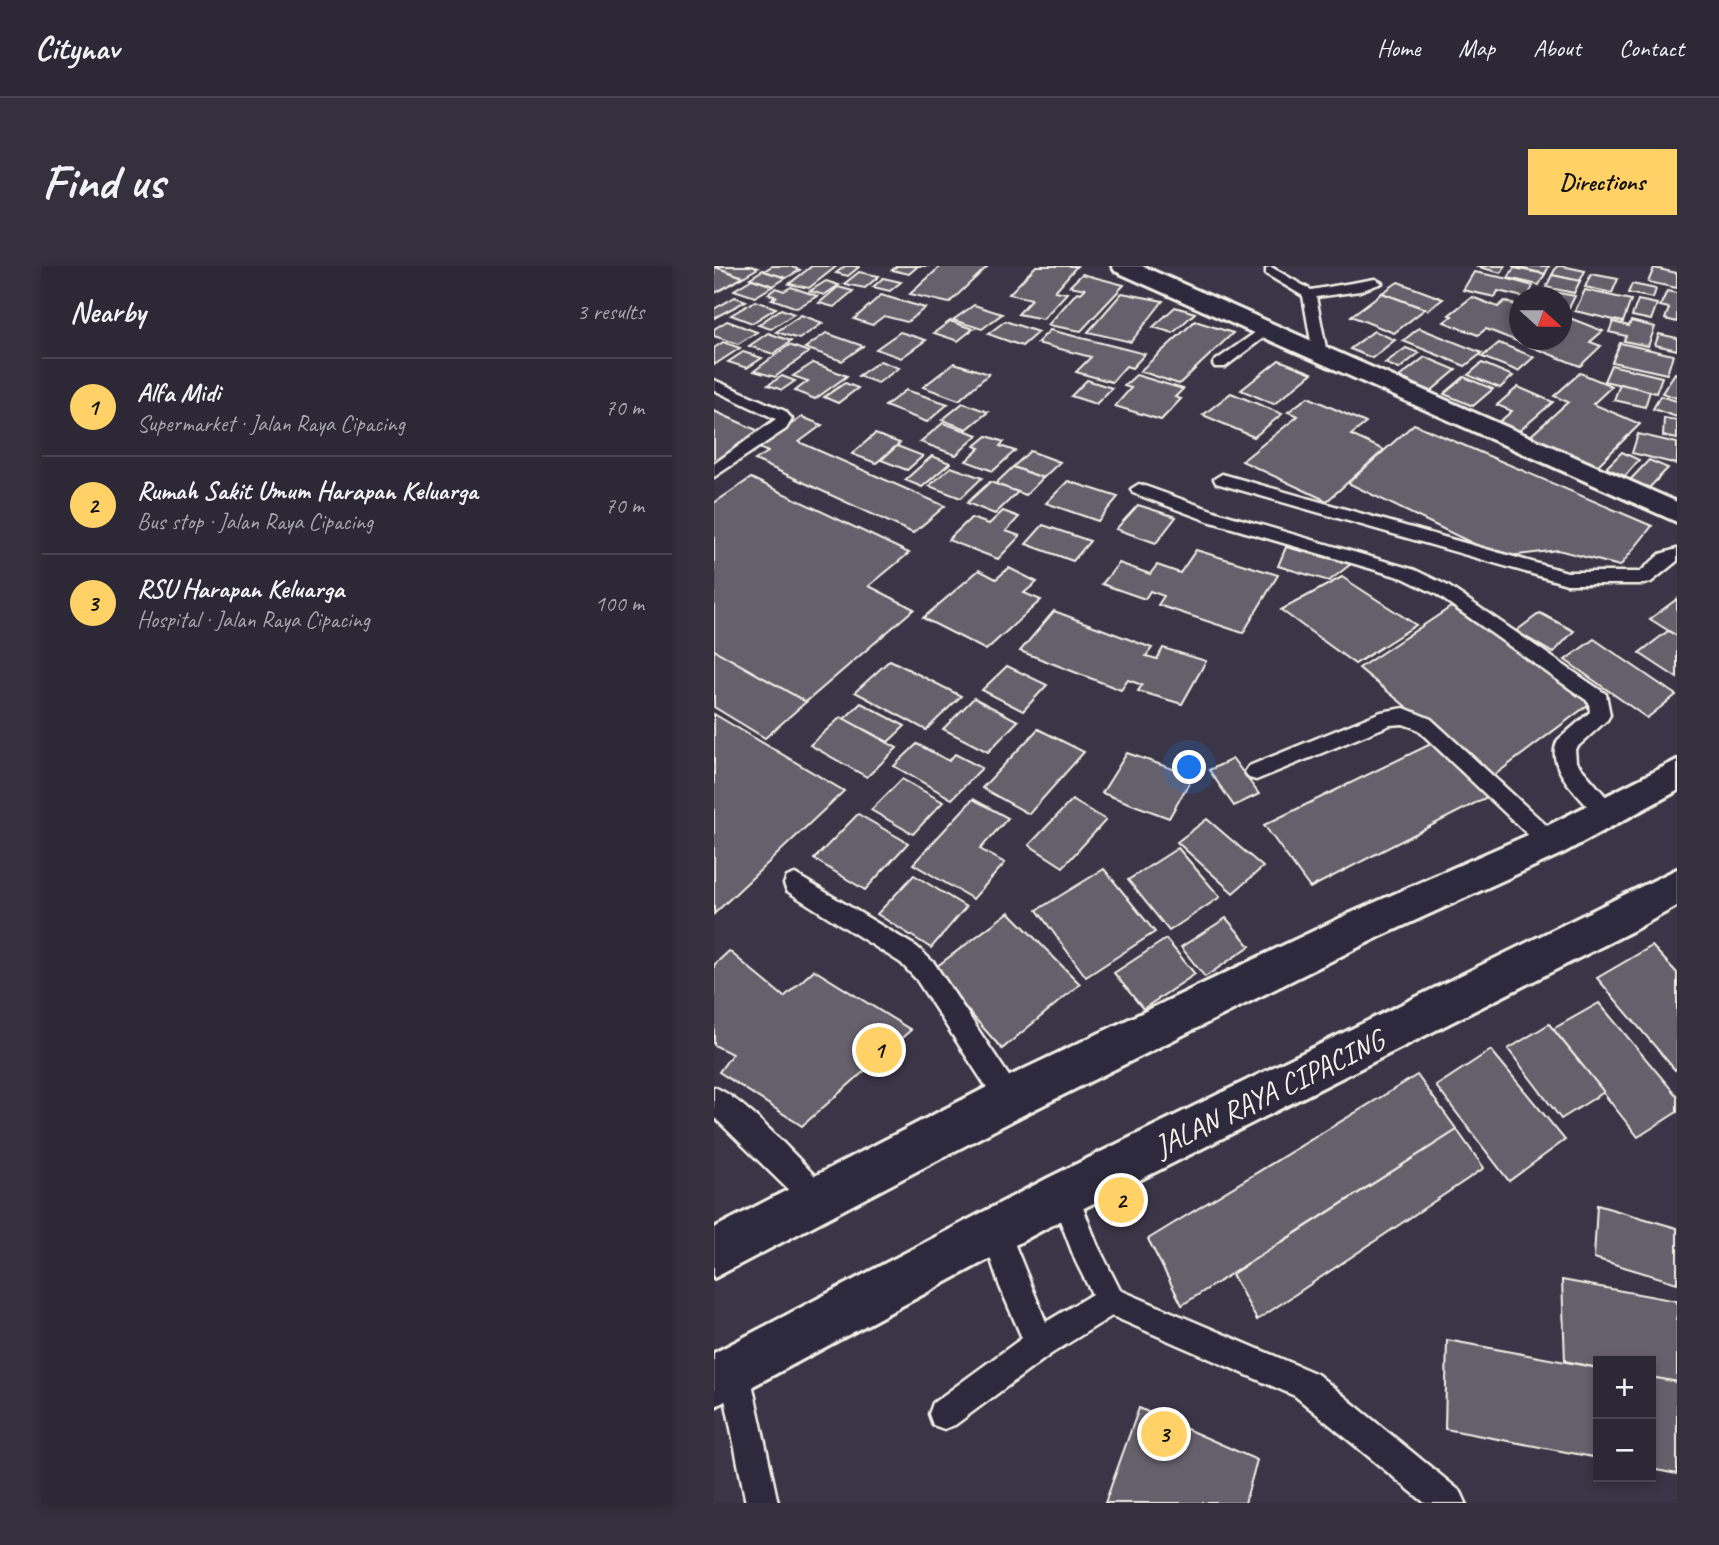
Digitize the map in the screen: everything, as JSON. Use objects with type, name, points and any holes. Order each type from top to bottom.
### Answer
[{"type":"main road","points":[[1123,266],[1677,513]]},
{"type":"main road","points":[[714,1254],[1009,1099],[1366,925],[1550,842],[1677,774]]},
{"type":"main road","name":"JALAN RAYA CIPACING","points":[[724,1375],[996,1233],[1064,1194],[1620,918],[1677,886]]},
{"type":"lane","points":[[1269,268],[1309,294],[1360,288],[1375,283]]},
{"type":"lane","points":[[1309,294],[1320,353]]},
{"type":"lane","points":[[1220,364],[1266,329]]},
{"type":"lane","points":[[714,384],[780,414],[784,419],[780,426],[714,472]]},
{"type":"lane","points":[[1222,479],[1567,578],[1645,578],[1667,558],[1677,555]]},
{"type":"lane","points":[[1139,489],[1214,517],[1409,574],[1442,590],[1533,652],[1599,699],[1600,715],[1564,746],[1566,764],[1606,812]]},
{"type":"lane","points":[[1256,772],[1388,717],[1404,716],[1424,724],[1550,842]]},
{"type":"lane","points":[[795,884],[918,963],[1009,1099]]},
{"type":"lane","points":[[714,1100],[736,1118],[819,1200]]},
{"type":"lane","points":[[1064,1194],[1086,1252],[1110,1300],[1306,1385],[1450,1503]]},
{"type":"lane","points":[[996,1233],[1015,1287],[1041,1343]]},
{"type":"lane","points":[[944,1414],[1041,1343],[1110,1300]]},
{"type":"lane","points":[[724,1375],[762,1503]]},
{"type":"building","points":[[772,266],[790,266],[800,270],[786,278],[764,271]]},
{"type":"building","points":[[812,266],[837,266],[809,288],[789,284]]},
{"type":"building","points":[[845,266],[859,267],[848,276],[836,273]]},
{"type":"building","points":[[897,266],[918,266],[909,274],[892,270]]},
{"type":"building","points":[[941,266],[988,266],[949,303],[910,294]]},
{"type":"building","points":[[1036,266],[1077,266],[1055,291],[1067,293],[1043,319],[1018,314],[1032,299],[1009,294]]},
{"type":"building","points":[[1476,266],[1505,266],[1501,273]]},
{"type":"building","points":[[1512,266],[1549,266],[1545,274]]},
{"type":"building","points":[[1557,266],[1585,271],[1580,281],[1552,275]]},
{"type":"building","points":[[715,267],[758,268],[743,277]]},
{"type":"building","points":[[715,267],[743,277],[715,293]]},
{"type":"building","points":[[1514,268],[1545,274],[1539,285],[1508,278]]},
{"type":"building","points":[[1654,268],[1677,273],[1677,288],[1648,282]]},
{"type":"building","points":[[763,270],[786,278],[773,286],[750,278]]},
{"type":"building","points":[[859,272],[879,276],[865,288],[844,284]]},
{"type":"building","points":[[1474,272],[1533,286],[1509,287],[1509,294],[1498,291],[1495,297],[1463,290]]},
{"type":"building","points":[[1082,274],[1124,285],[1081,331],[1048,325],[1077,292],[1081,293],[1085,289],[1070,286]]},
{"type":"building","points":[[1591,274],[1618,279],[1612,293],[1585,287]]},
{"type":"building","points":[[1552,275],[1580,281],[1574,293],[1572,287],[1546,287]]},
{"type":"building","points":[[883,278],[901,282],[890,291],[873,287]]},
{"type":"building","points":[[752,279],[773,286],[755,297],[734,290]]},
{"type":"building","points":[[826,281],[839,285],[824,295],[810,291]]},
{"type":"building","points":[[1398,282],[1443,299],[1428,310],[1382,293]]},
{"type":"building","points":[[1632,284],[1656,289],[1653,298],[1628,293]]},
{"type":"building","points":[[791,287],[817,296],[797,308],[772,299],[776,297],[768,294],[776,288],[784,291]]},
{"type":"building","points":[[838,287],[853,291],[834,307],[819,303]]},
{"type":"building","points":[[1585,290],[1631,300],[1623,322],[1575,311]]},
{"type":"building","points":[[1667,291],[1677,293],[1677,322],[1665,319],[1669,308],[1660,306]]},
{"type":"building","points":[[1122,293],[1163,301],[1131,342],[1088,332]]},
{"type":"building","points":[[1382,293],[1425,309],[1394,333],[1351,316]]},
{"type":"building","points":[[881,295],[925,308],[907,322],[884,316],[872,325],[854,319]]},
{"type":"building","points":[[735,297],[746,301],[714,318],[714,309]]},
{"type":"building","points":[[1472,297],[1498,307],[1505,301],[1509,303],[1509,338],[1486,329],[1478,335],[1444,322],[1452,316],[1449,315]]},
{"type":"building","points":[[1638,300],[1657,304],[1651,320],[1632,316]]},
{"type":"building","points":[[755,301],[776,308],[752,323],[731,315]]},
{"type":"building","points":[[974,305],[1002,314],[982,329],[953,320]]},
{"type":"building","points":[[1175,307],[1195,313],[1173,333],[1153,327]]},
{"type":"building","points":[[781,309],[794,314],[771,329],[758,325]]},
{"type":"building","points":[[801,315],[823,323],[799,339],[776,332]]},
{"type":"building","points":[[1572,319],[1603,331],[1590,342],[1601,346],[1580,366],[1539,350],[1572,350]]},
{"type":"building","points":[[727,321],[757,332],[738,344],[714,336],[714,329]]},
{"type":"building","points":[[950,321],[973,329],[958,341],[934,333]]},
{"type":"building","points":[[1005,321],[1038,332],[1022,346],[988,334]]},
{"type":"building","points":[[1195,321],[1233,333],[1179,384],[1140,371]]},
{"type":"building","points":[[1631,321],[1655,327],[1648,346],[1624,341],[1626,336],[1609,332],[1613,322],[1629,326]]},
{"type":"building","points":[[1419,328],[1482,353],[1465,366],[1403,341]]},
{"type":"building","points":[[1050,330],[1145,354],[1132,368],[1126,366],[1112,382],[1076,372],[1091,357],[1037,343]]},
{"type":"building","points":[[1374,331],[1395,340],[1372,358],[1350,349]]},
{"type":"building","points":[[900,332],[926,340],[901,358],[876,349]]},
{"type":"building","points":[[768,333],[791,341],[773,354],[749,346]]},
{"type":"building","points":[[826,333],[863,346],[842,361],[805,348]]},
{"type":"building","points":[[1659,334],[1677,338],[1677,350],[1655,345]]},
{"type":"building","points":[[723,342],[740,348],[714,365],[714,348]]},
{"type":"building","points":[[1499,343],[1509,347],[1509,350],[1534,357],[1518,371],[1482,357]]},
{"type":"building","points":[[1620,343],[1673,355],[1667,374],[1612,362]]},
{"type":"building","points":[[789,345],[809,352],[775,377],[754,371]]},
{"type":"building","points":[[1406,348],[1419,353],[1399,369],[1385,363]]},
{"type":"building","points":[[743,352],[762,358],[747,368],[728,362]]},
{"type":"building","points":[[1425,357],[1456,370],[1431,391],[1399,377]]},
{"type":"building","points":[[1279,360],[1312,373],[1274,404],[1241,390]]},
{"type":"building","points":[[880,361],[899,368],[878,383],[858,376]]},
{"type":"building","points":[[813,363],[847,376],[815,399],[795,391],[808,381],[793,376]]},
{"type":"building","points":[[954,363],[989,374],[959,400],[923,387]]},
{"type":"building","points":[[1482,363],[1513,376],[1500,388],[1468,375]]},
{"type":"building","points":[[1611,365],[1662,377],[1656,393],[1604,381]]},
{"type":"building","points":[[1580,373],[1612,386],[1593,404],[1640,424],[1594,469],[1527,439],[1568,402],[1554,396]]},
{"type":"building","points":[[1675,373],[1677,374],[1677,398],[1662,393]]},
{"type":"building","points":[[1136,375],[1183,389],[1175,397],[1181,399],[1161,420],[1115,406],[1131,388],[1124,386]]},
{"type":"building","points":[[782,376],[795,381],[782,390],[768,385]]},
{"type":"building","points":[[1464,377],[1493,389],[1473,406],[1444,394]]},
{"type":"building","points":[[1087,380],[1112,388],[1096,404],[1071,396]]},
{"type":"building","points":[[845,383],[858,388],[838,403],[824,397]]},
{"type":"building","points":[[1620,384],[1650,391],[1645,407],[1614,400]]},
{"type":"building","points":[[1518,387],[1553,402],[1518,432],[1498,423],[1512,411],[1497,405]]},
{"type":"building","points":[[906,390],[948,404],[927,422],[885,406]]},
{"type":"building","points":[[1231,393],[1282,414],[1254,437],[1203,415]]},
{"type":"building","points":[[1660,396],[1677,401],[1677,417],[1653,409]]},
{"type":"building","points":[[1308,397],[1366,423],[1351,435],[1384,450],[1327,501],[1242,461],[1298,416],[1288,412]]},
{"type":"building","points":[[963,403],[988,412],[967,429],[942,420]]},
{"type":"building","points":[[714,411],[761,432],[714,463]]},
{"type":"building","points":[[802,417],[822,425],[799,442],[945,506],[913,533],[755,460],[768,452],[757,447]]},
{"type":"building","points":[[1664,418],[1677,420],[1677,439],[1663,436]]},
{"type":"building","points":[[943,423],[978,435],[956,455],[920,442]]},
{"type":"building","points":[[1414,424],[1652,526],[1620,566],[1558,550],[1501,557],[1348,483]]},
{"type":"building","points":[[875,434],[900,443],[876,463],[852,454]]},
{"type":"building","points":[[1638,434],[1677,443],[1677,464],[1632,453]]},
{"type":"building","points":[[987,436],[1004,442],[1000,446],[1015,451],[993,471],[966,461],[980,448],[975,446]]},
{"type":"building","points":[[897,446],[923,456],[907,470],[881,460]]},
{"type":"building","points":[[1030,451],[1060,462],[1043,478],[1013,467]]},
{"type":"building","points":[[1622,452],[1639,460],[1625,476],[1606,468]]},
{"type":"building","points":[[932,456],[950,463],[922,487],[905,480]]},
{"type":"building","points":[[1649,460],[1668,468],[1649,488],[1630,480]]},
{"type":"building","points":[[951,467],[982,478],[961,498],[929,486]]},
{"type":"building","points":[[1013,467],[1043,478],[1026,495],[995,484]]},
{"type":"building","points":[[751,478],[909,553],[869,586],[914,609],[806,702],[714,650],[714,503]]},
{"type":"building","points":[[1068,481],[1118,497],[1098,521],[1046,503]]},
{"type":"building","points":[[990,482],[1018,492],[995,514],[967,503]]},
{"type":"building","points":[[1138,505],[1176,517],[1156,543],[1116,529]]},
{"type":"building","points":[[1003,511],[1019,517],[1006,531],[1020,536],[998,559],[948,540],[971,518],[989,524]]},
{"type":"building","points":[[1043,525],[1090,541],[1073,561],[1026,544]]},
{"type":"building","points":[[1286,547],[1351,564],[1329,581],[1278,566]]},
{"type":"building","points":[[1196,550],[1278,575],[1243,633],[1158,605],[1164,596],[1150,591],[1145,599],[1102,584],[1119,563],[1150,574],[1157,565],[1180,573]]},
{"type":"building","points":[[1009,568],[1037,582],[1024,593],[1041,600],[986,650],[923,618],[979,570],[996,579]]},
{"type":"building","points":[[1342,577],[1416,625],[1355,664],[1281,610]]},
{"type":"building","points":[[1677,599],[1677,636],[1650,619]]},
{"type":"building","points":[[1451,607],[1593,701],[1492,777],[1359,668]]},
{"type":"building","points":[[1054,611],[1152,648],[1146,656],[1157,659],[1163,648],[1206,661],[1182,704],[1138,691],[1142,685],[1128,680],[1121,690],[1020,651]]},
{"type":"building","points":[[1540,613],[1574,631],[1553,653],[1516,631]]},
{"type":"building","points":[[1668,631],[1677,636],[1677,678],[1639,653]]},
{"type":"building","points":[[1594,639],[1676,695],[1647,718],[1565,660]]},
{"type":"building","points":[[714,650],[806,702],[765,738],[714,707]]},
{"type":"building","points":[[890,660],[961,696],[926,730],[855,692]]},
{"type":"building","points":[[1007,666],[1047,685],[1023,711],[982,690]]},
{"type":"building","points":[[974,698],[1018,721],[988,752],[943,729]]},
{"type":"building","points":[[861,703],[905,726],[888,742],[844,719]]},
{"type":"building","points":[[714,714],[844,791],[714,914]]},
{"type":"building","points":[[841,717],[897,748],[867,777],[810,745]]},
{"type":"building","points":[[1038,729],[1084,752],[1029,814],[982,788]]},
{"type":"building","points":[[1437,741],[1489,796],[1310,888],[1264,825]]},
{"type":"building","points":[[917,744],[949,761],[955,754],[982,768],[952,799],[894,766]]},
{"type":"building","points":[[1127,753],[1193,776],[1169,818],[1102,793]]},
{"type":"building","points":[[1233,759],[1259,794],[1234,806],[1209,770]]},
{"type":"building","points":[[902,779],[943,802],[913,834],[871,810]]},
{"type":"building","points":[[973,799],[1008,818],[980,849],[1005,863],[973,899],[913,864]]},
{"type":"building","points":[[1072,800],[1106,820],[1063,867],[1029,845]]},
{"type":"building","points":[[858,814],[908,843],[865,890],[814,859]]},
{"type":"building","points":[[1207,819],[1263,867],[1233,893],[1177,842]]},
{"type":"building","points":[[1178,848],[1220,897],[1169,931],[1128,880]]},
{"type":"building","points":[[1104,869],[1155,932],[1086,977],[1037,910]]},
{"type":"building","points":[[914,875],[966,907],[931,948],[877,914]]},
{"type":"building","points":[[1009,912],[1080,984],[1002,1049],[932,970]]},
{"type":"building","points":[[1226,918],[1250,946],[1205,977],[1181,947]]},
{"type":"building","points":[[1166,939],[1195,974],[1143,1009],[1114,973]]},
{"type":"building","points":[[1652,946],[1677,973],[1675,1070],[1597,978]]},
{"type":"building","points":[[729,951],[784,997],[814,970],[911,1030],[802,1126],[719,1072],[732,1054],[714,1045],[714,965]]},
{"type":"building","points":[[1599,1003],[1677,1096],[1677,1112],[1638,1137],[1553,1029]]},
{"type":"building","points":[[1549,1024],[1604,1092],[1561,1119],[1508,1049]]},
{"type":"building","points":[[1491,1050],[1565,1140],[1509,1181],[1436,1086]]},
{"type":"building","points":[[1417,1075],[1457,1130],[1182,1305],[1148,1239]]},
{"type":"building","points":[[1457,1130],[1484,1168],[1257,1320],[1232,1274]]},
{"type":"building","points":[[1597,1205],[1677,1228],[1677,1283],[1594,1258]]},
{"type":"building","points":[[1562,1280],[1677,1301],[1677,1382],[1656,1378],[1656,1356],[1593,1356],[1593,1367],[1565,1361]]},
{"type":"building","points":[[1447,1340],[1593,1367],[1593,1457],[1445,1429]]},
{"type":"building","points":[[1656,1378],[1677,1382],[1677,1474],[1656,1470]]},
{"type":"building","points":[[1139,1408],[1257,1460],[1245,1503],[1105,1503]]},
{"type":"place","name":"Alfa Midi","points":[[879,1050]]},
{"type":"place","name":"Rumah Sakit Umum Harapan Keluarga","points":[[1121,1200]]},
{"type":"place","name":"RSU Harapan Keluarga","points":[[1164,1434]]}]
